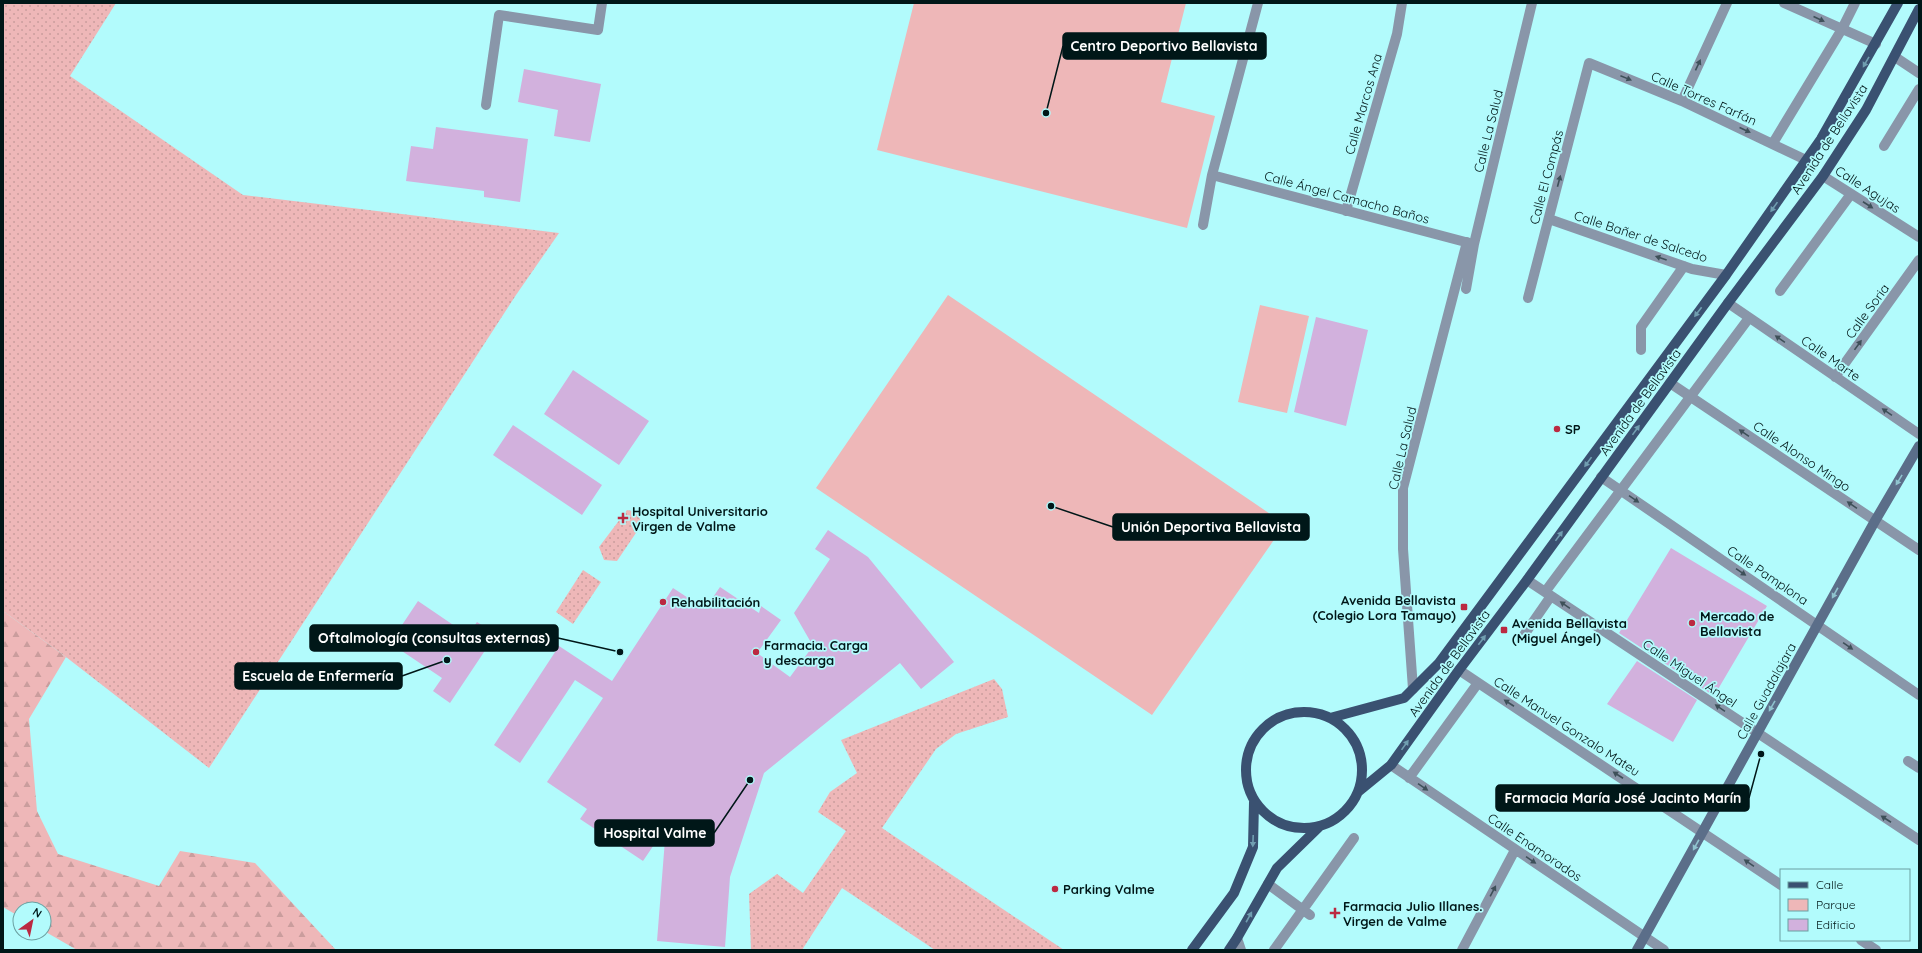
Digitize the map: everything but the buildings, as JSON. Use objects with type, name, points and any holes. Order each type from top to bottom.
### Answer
[{"type":"main road","name":"Avenida de Bellavista","points":[[1330,718],[1404,698],[1439,663],[1726,275],[1821,139],[1898,3]]},
{"type":"main road","name":"Avenida de Bellavista","points":[[1358,792],[1391,765],[1728,303],[1823,176],[1866,110],[1919,9]]},
{"type":"main road","points":[[1192,950],[1234,893],[1253,847],[1254,802],[1247,781],[1247,759],[1254,741],[1263,729],[1275,719],[1292,713],[1309,712],[1330,718],[1346,730],[1357,746],[1362,765],[1362,780],[1358,792],[1351,805],[1341,816],[1319,827],[1277,868],[1237,938],[1228,950]]},
{"type":"main road","points":[[1254,802],[1270,818],[1285,825],[1301,828],[1319,827]]},
{"type":"street","points":[[486,105],[499,15],[598,30],[602,3]]},
{"type":"street","points":[[1203,225],[1212,175],[1258,3]]},
{"type":"street","name":"Calle Marcos Ana","points":[[1346,211],[1397,34],[1402,3]]},
{"type":"street","name":"Calle La Salud","points":[[1413,689],[1403,549],[1403,488],[1471,243],[1532,3]]},
{"type":"street","points":[[1682,100],[1727,3]]},
{"type":"street","points":[[1784,3],[1876,44]]},
{"type":"street","points":[[1773,143],[1842,29],[1855,3]]},
{"type":"street","points":[[1895,57],[1919,73]]},
{"type":"street","name":"Calle Torres Farfán","points":[[1589,63],[1682,100],[1806,160]]},
{"type":"street","name":"Calle El Compás","points":[[1528,298],[1589,63]]},
{"type":"street","points":[[1884,146],[1919,89]]},
{"type":"street","name":"Calle Ángel Camacho Baños","points":[[1212,175],[1471,243]]},
{"type":"street","name":"Calle Agujas","points":[[1823,176],[1919,238]]},
{"type":"street","points":[[1780,292],[1851,194]]},
{"type":"street","name":"Calle Bañer de Salcedo","points":[[1549,219],[1684,266],[1726,275]]},
{"type":"street","name":"Calle La Salud","points":[[1466,288],[1471,243]]},
{"type":"street","name":"Calle Soria","points":[[1835,377],[1919,260]]},
{"type":"street","points":[[1641,350],[1641,327],[1684,266]]},
{"type":"street","name":"Calle Marte","points":[[1728,303],[1919,434]]},
{"type":"street","points":[[1524,636],[1548,594],[1620,490],[1749,318]]},
{"type":"street","name":"Calle Alonso Mingo","points":[[1670,383],[1919,550]]},
{"type":"street","name":"Calle Guadalajara","points":[[1637,950],[1875,521],[1919,446]]},
{"type":"street","name":"Calle Pamplona","points":[[1601,477],[1919,695]]},
{"type":"street","name":"Calle Miguel Ángel","points":[[1527,580],[1919,840]]},
{"type":"street","name":"Calle Manuel Gonzalo Mateu","points":[[1459,670],[1703,831],[1780,884]]},
{"type":"street","points":[[1410,778],[1478,683]]},
{"type":"street","points":[[1908,761],[1919,768]]},
{"type":"street","name":"Calle Enamorados","points":[[1391,765],[1664,950]]},
{"type":"street","points":[[1274,950],[1307,912],[1354,838]]},
{"type":"street","points":[[1462,950],[1515,850]]},
{"type":"street","points":[[1268,884],[1307,912]]},
{"type":"street","points":[[1237,938],[1241,950]]},
{"type":"street","points":[[1862,941],[1876,950]]},
{"type":"green space","points":[[3,3],[116,3],[70,76],[243,195],[559,233],[516,295],[209,768],[66,657],[3,611]]},
{"type":"green space","points":[[914,3],[1186,3],[1161,102],[1215,116],[1187,228],[877,150]]},
{"type":"green space","points":[[948,295],[1285,524],[1152,715],[816,488]]},
{"type":"green space","points":[[1260,305],[1309,316],[1287,413],[1238,402]]},
{"type":"green space","points":[[627,510],[637,512],[642,524],[617,561],[604,560],[599,547]]},
{"type":"green space","points":[[583,570],[601,582],[573,624],[556,612]]},
{"type":"green space","points":[[3,611],[66,657],[29,719],[37,811],[58,854],[159,886],[180,851],[255,863],[336,950],[77,950],[52,936],[52,901],[12,901],[12,912],[3,907]]},
{"type":"green space","points":[[994,679],[1002,689],[1008,717],[956,734],[936,749],[882,828],[1064,950],[935,950],[842,888],[802,950],[751,950],[749,894],[777,874],[803,893],[846,831],[818,812],[830,792],[857,773],[841,740]]},
{"type":"place","name":"Centro Deportivo Bellavista","points":[[1046,113]]},
{"type":"place","name":"SP","points":[[1557,429]]},
{"type":"place","name":"Unión Deportiva Bellavista","points":[[1051,506]]},
{"type":"place","name":"Hospital Universitario Virgen de Valme","points":[[623,518]]},
{"type":"place","name":"Rehabilitación","points":[[663,602]]},
{"type":"place","name":"Avenida Bellavista (Colegio Lora Tamayo)","points":[[1464,607]]},
{"type":"place","name":"Mercado de Bellavista","points":[[1692,623]]},
{"type":"place","name":"Avenida Bellavista (Miguel Ángel)","points":[[1504,630]]},
{"type":"place","name":"Oftalmología (consultas externas)","points":[[620,652]]},
{"type":"place","name":"Farmacia. Carga y descarga","points":[[756,652]]},
{"type":"place","name":"Escuela de Enfermería","points":[[447,660]]},
{"type":"place","name":"Farmacia María José Jacinto Marín","points":[[1761,754]]},
{"type":"place","name":"Hospital Valme","points":[[750,780]]},
{"type":"place","name":"Parking Valme","points":[[1055,889]]},
{"type":"place","name":"Farmacia Julio Illanes. Virgen de Valme","points":[[1335,913]]}]
